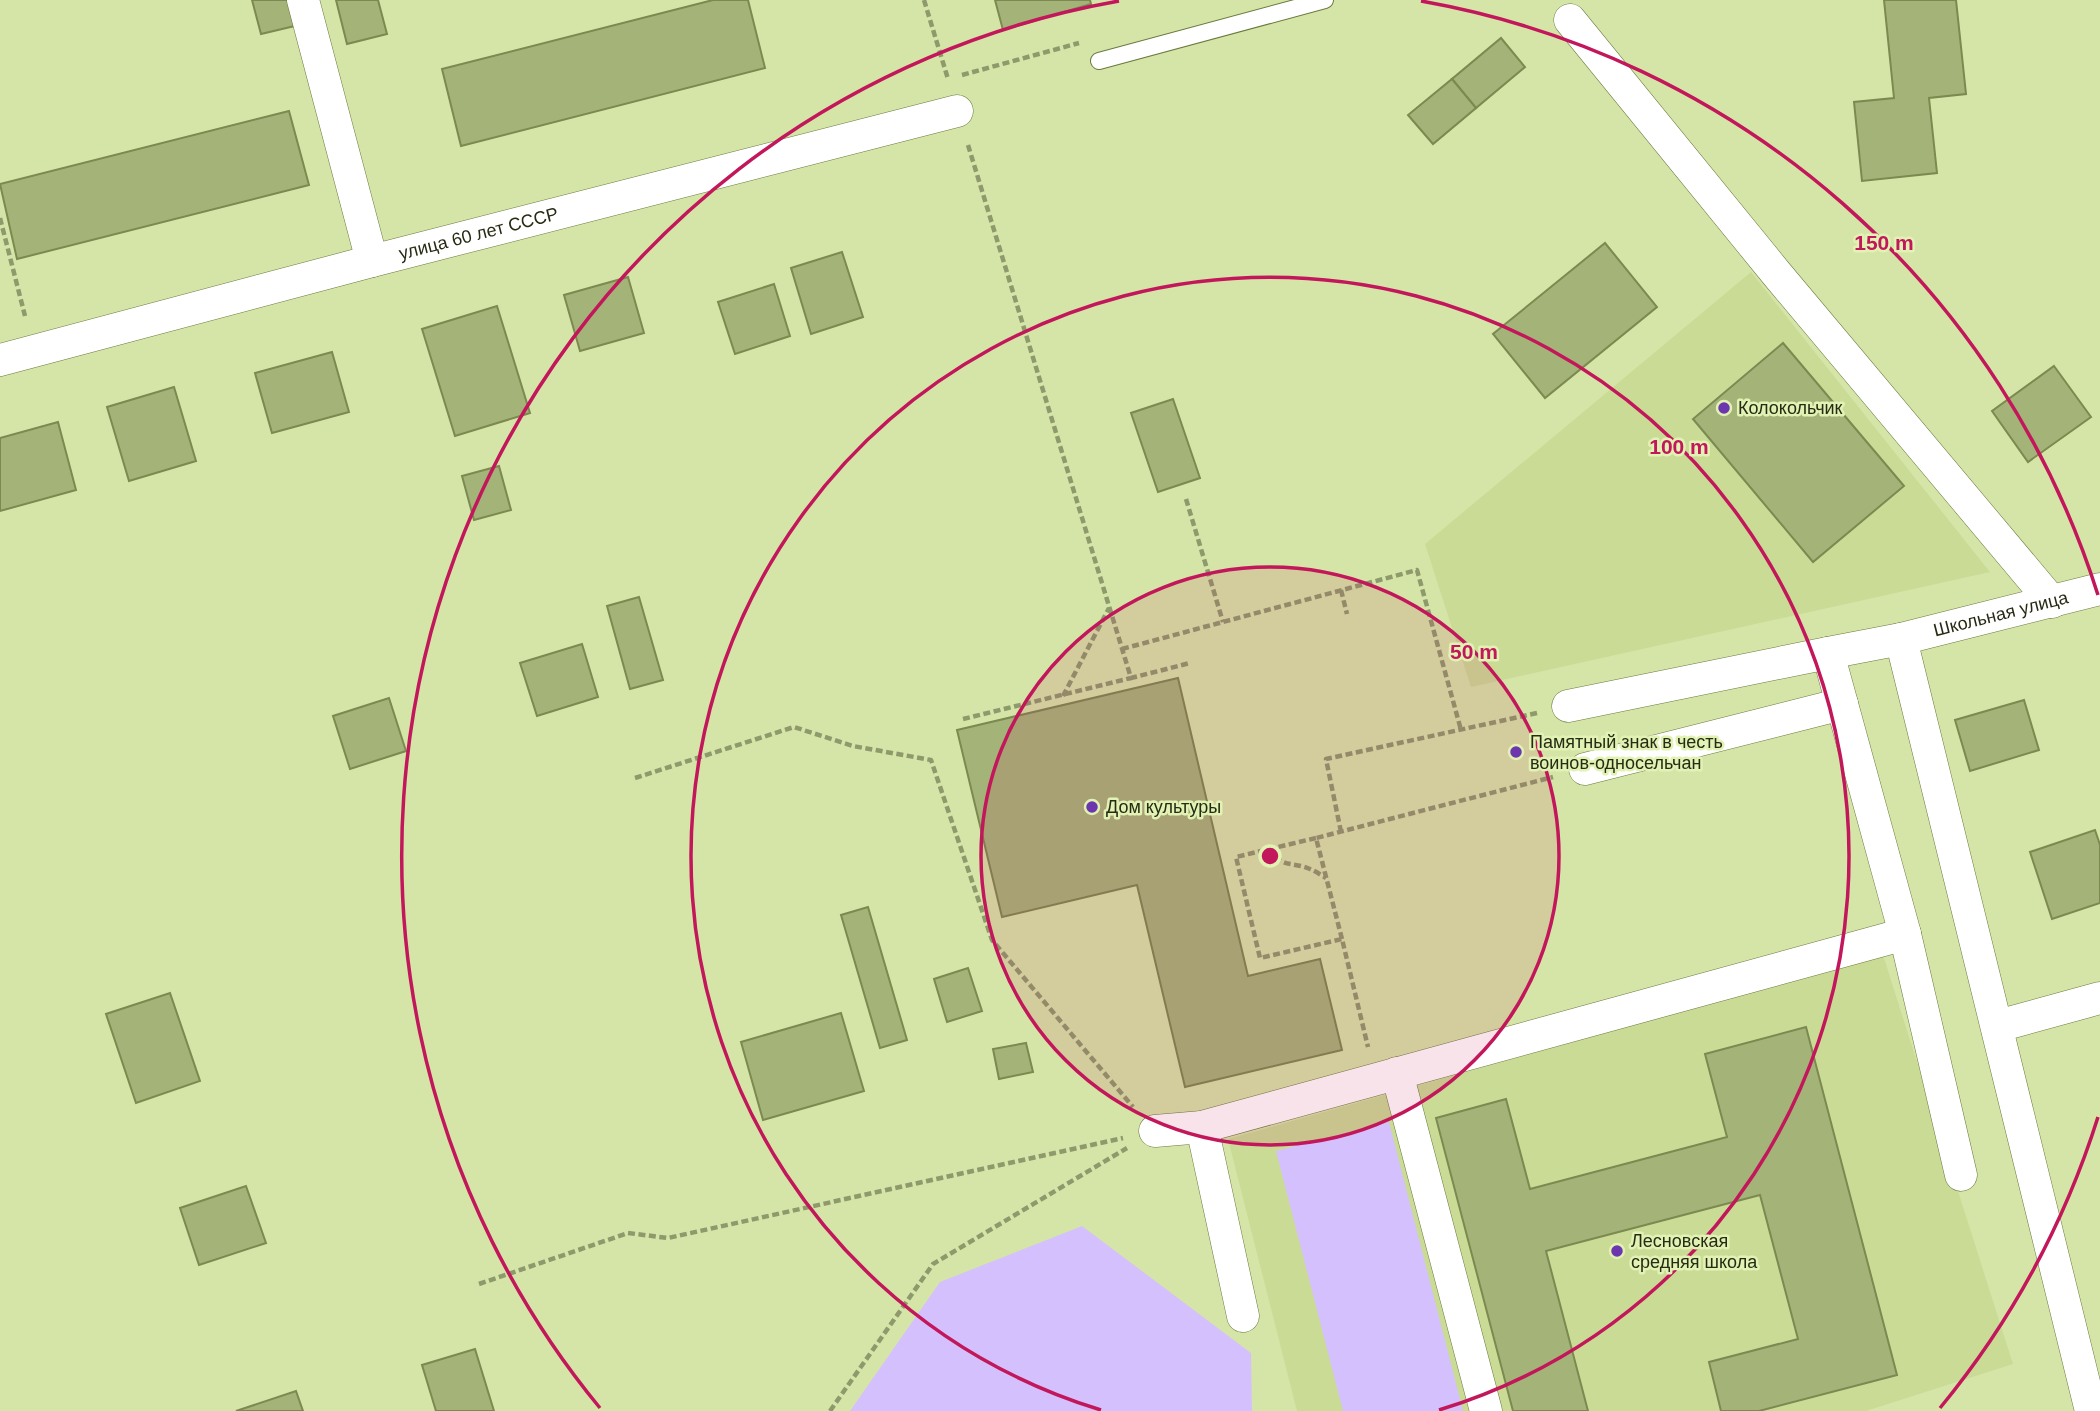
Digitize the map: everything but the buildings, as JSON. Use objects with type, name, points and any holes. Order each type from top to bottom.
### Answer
[{"type":"street","points":[[303,0],[372,261]]},
{"type":"street","points":[[1567,10],[1776,273],[2052,602]]},
{"type":"street","name":"улица 60 лет СССР","points":[[0,360],[372,261],[957,111]]},
{"type":"street","name":"Школьная улица","points":[[1568,706],[1900,639],[2100,590]]},
{"type":"street","points":[[1900,639],[1998,1026],[2091,1411]]},
{"type":"street","points":[[1828,653],[1905,934],[1961,1175]]},
{"type":"street","points":[[1585,769],[1842,704]]},
{"type":"street","points":[[1155,1131],[1202,1127],[1905,934]]},
{"type":"street","points":[[1998,1026],[2100,998]]},
{"type":"street","points":[[1396,1073],[1486,1411]]},
{"type":"street","points":[[1202,1127],[1243,1316]]},
{"type":"lane","points":[[1099,61],[1325,0]]},
{"type":"path","points":[[923,0],[1131,678]]},
{"type":"path","points":[[0,218],[34,351]]},
{"type":"path","points":[[1186,499],[1223,622]]},
{"type":"path","points":[[1122,649],[1417,570],[1461,730]]},
{"type":"path","points":[[1341,590],[1348,614]]},
{"type":"path","points":[[1063,696],[1109,607]]},
{"type":"path","points":[[963,719],[1190,663]]},
{"type":"path","points":[[1341,832],[1326,759],[1568,706]]},
{"type":"path","points":[[635,778],[794,727],[853,746],[931,760],[992,940],[1155,1131]]},
{"type":"path","points":[[1342,939],[1261,958],[1236,857],[1585,769]]},
{"type":"path","points":[[1316,838],[1369,1052]]},
{"type":"path","points":[[1268,849],[1276,859],[1293,866],[1310,868],[1326,878]]},
{"type":"path","points":[[479,1284],[628,1233],[668,1238],[1155,1131]]},
{"type":"path","points":[[830,1411],[933,1264],[1155,1131]]},
{"type":"shaded area","name":"Колокольчик","points":[[1751,272],[1990,572],[1471,687],[1425,544]]},
{"type":"shaded area","name":"Лесновская средняя школа","points":[[1883,955],[2013,1364],[1866,1411],[1297,1411],[1228,1139]]},
{"type":"shaded area","points":[[1389,1122],[1463,1411],[1343,1411],[1276,1151]]},
{"type":"shaded area","points":[[1082,1226],[1251,1353],[1252,1411],[850,1411],[940,1282]]},
{"type":"place","name":"Колокольчик","points":[[1724,408]]},
{"type":"place","name":"Памятный знак в честь воинов-односельчан","points":[[1516,752]]},
{"type":"place","name":"Дом культуры","points":[[1092,807]]},
{"type":"place","name":"Лесновская средняя школа","points":[[1617,1251]]}]
